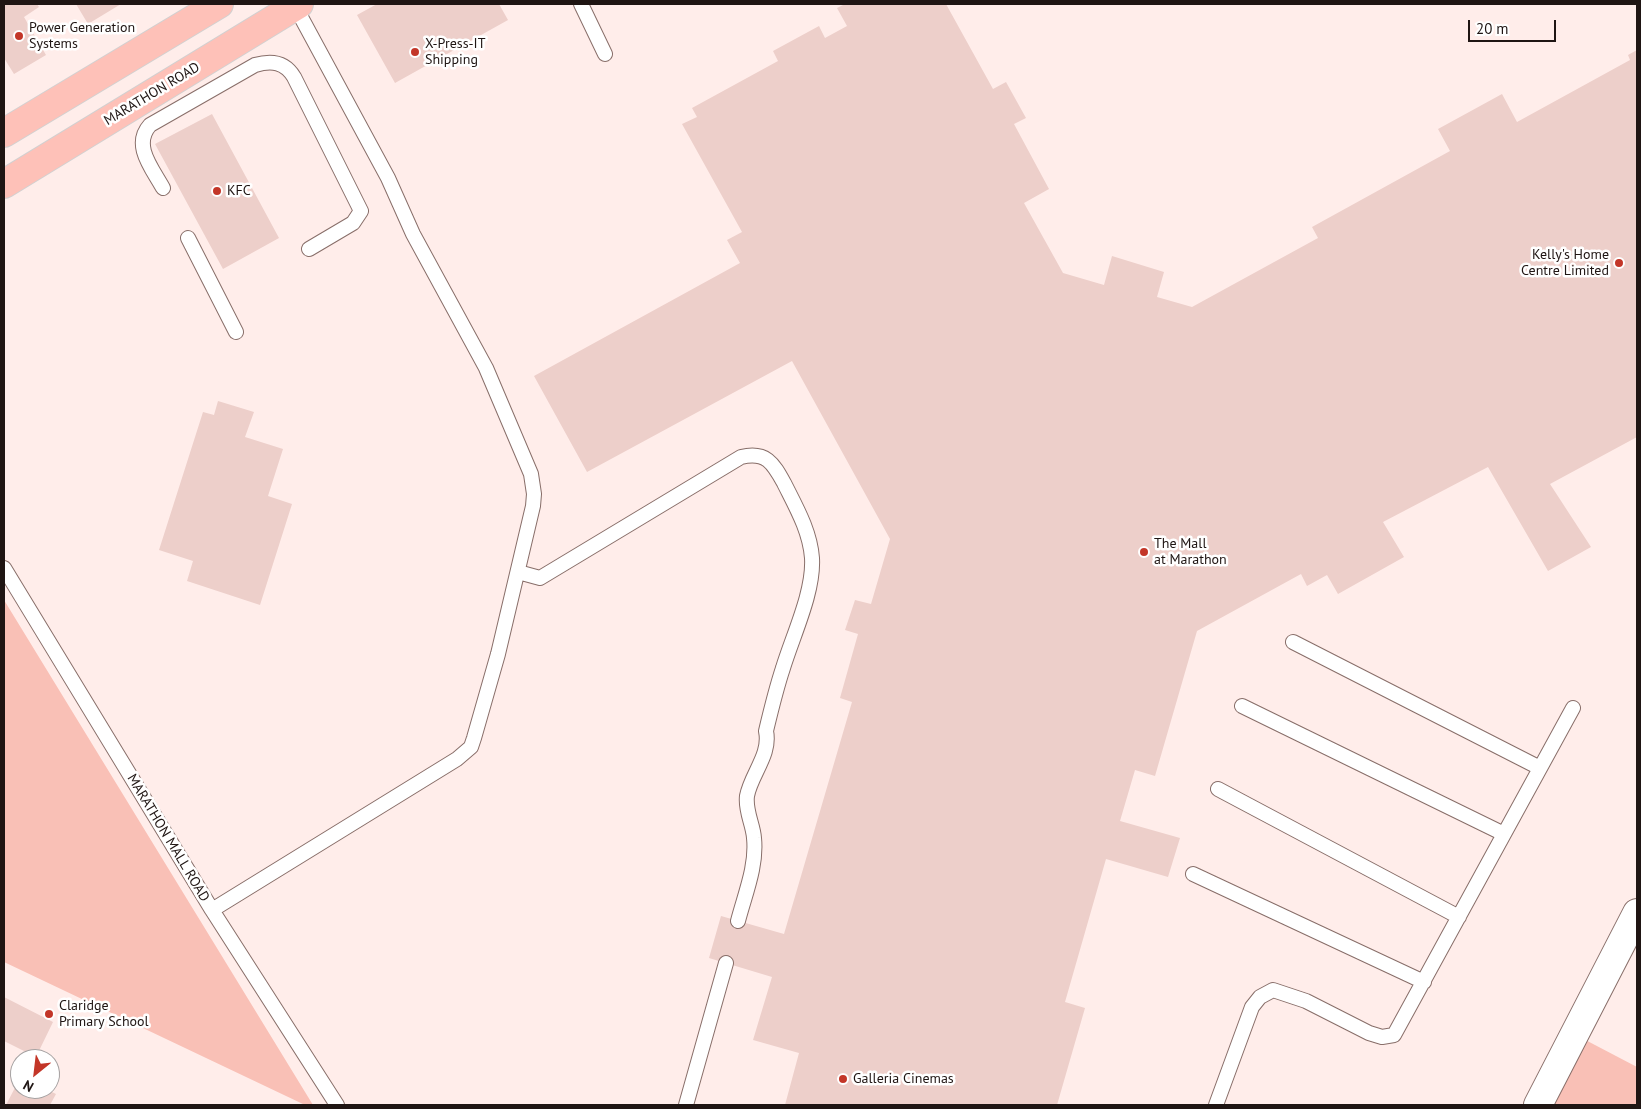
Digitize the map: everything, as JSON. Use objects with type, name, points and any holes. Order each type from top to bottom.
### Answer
[{"type":"main road","points":[[4,133],[219,4]]},
{"type":"main road","name":"MARATHON ROAD","points":[[4,184],[297,5]]},
{"type":"street","points":[[1538,1105],[1637,914]]},
{"type":"lane","points":[[581,4],[605,54]]},
{"type":"lane","points":[[212,910],[465,753],[470,746],[480,719],[498,654],[533,506],[534,494],[531,474],[486,368],[413,234],[388,178],[297,5]]},
{"type":"lane","points":[[163,188],[142,147],[142,136],[150,125],[255,65],[263,62],[278,62],[290,71],[294,78],[361,211],[353,223],[309,249]]},
{"type":"lane","points":[[188,238],[236,332]]},
{"type":"lane","points":[[518,572],[540,578],[741,457],[753,454],[763,456],[778,472],[808,535],[812,575],[782,671],[766,731],[768,740],[766,751],[747,797],[754,838],[752,870],[738,921]]},
{"type":"lane","name":"MARATHON MALL ROAD","points":[[4,568],[212,910],[337,1105]]},
{"type":"lane","points":[[1293,642],[1540,768]]},
{"type":"lane","points":[[1242,706],[1504,834]]},
{"type":"lane","points":[[1216,1105],[1252,1007],[1260,998],[1274,990],[1306,1001],[1369,1033],[1382,1037],[1394,1035],[1572,708]]},
{"type":"lane","points":[[1218,789],[1459,917]]},
{"type":"lane","points":[[1193,874],[1424,982]]},
{"type":"lane","points":[[686,1105],[726,963]]},
{"type":"shaded area","points":[[4,600],[313,1105],[305,1105],[4,962]]},
{"type":"shaded area","points":[[1574,1034],[1637,1067],[1637,1105],[1542,1105]]},
{"type":"building","name":"Power Generation Systems","points":[[4,4],[37,4],[39,7],[24,17],[46,55],[14,74],[4,58]]},
{"type":"building","points":[[76,4],[121,4],[88,24]]},
{"type":"building","name":"X-Press-IT Shipping","points":[[377,4],[499,4],[508,20],[395,83],[357,15]]},
{"type":"building","name":"The Mall at Marathon","points":[[845,4],[946,4],[993,89],[1006,82],[1026,118],[1014,124],[1049,189],[1024,203],[1063,273],[1104,285],[1112,256],[1164,272],[1157,297],[1192,307],[1318,238],[1312,227],[1450,151],[1438,129],[1502,94],[1517,122],[1630,60],[1628,55],[1637,50],[1637,437],[1550,484],[1591,547],[1548,571],[1488,467],[1383,522],[1404,557],[1338,594],[1327,575],[1307,586],[1301,574],[1197,631],[1155,776],[1135,770],[1120,821],[1180,838],[1168,877],[1106,859],[1065,1002],[1085,1008],[1057,1105],[785,1105],[799,1053],[753,1040],[772,977],[709,958],[721,916],[784,934],[852,702],[840,698],[858,634],[845,630],[855,600],[871,604],[890,539],[792,361],[587,472],[534,376],[740,263],[727,240],[742,232],[682,124],[697,117],[692,108],[778,61],[773,51],[819,26],[825,38],[847,26],[837,8]]},
{"type":"building","name":"KFC","points":[[212,114],[279,238],[223,269],[155,144]]},
{"type":"building","points":[[218,401],[254,412],[245,437],[283,449],[268,496],[292,504],[260,605],[187,581],[193,561],[159,550],[203,412],[214,415]]},
{"type":"building","points":[[4,997],[53,1022],[40,1049],[20,1049],[4,1041]]},
{"type":"building","points":[[10,1097],[10,1099],[53,1099],[50,1105],[6,1105]]},
{"type":"place","name":"Power Generation Systems","points":[[19,36]]},
{"type":"place","name":"X-Press-IT Shipping","points":[[415,52]]},
{"type":"place","name":"KFC","points":[[217,191]]},
{"type":"place","name":"Kelly's Home Centre Limited","points":[[1619,263]]},
{"type":"place","name":"The Mall at Marathon","points":[[1144,552]]},
{"type":"place","name":"Claridge Primary School","points":[[49,1014]]},
{"type":"place","name":"Galleria Cinemas","points":[[843,1079]]}]
